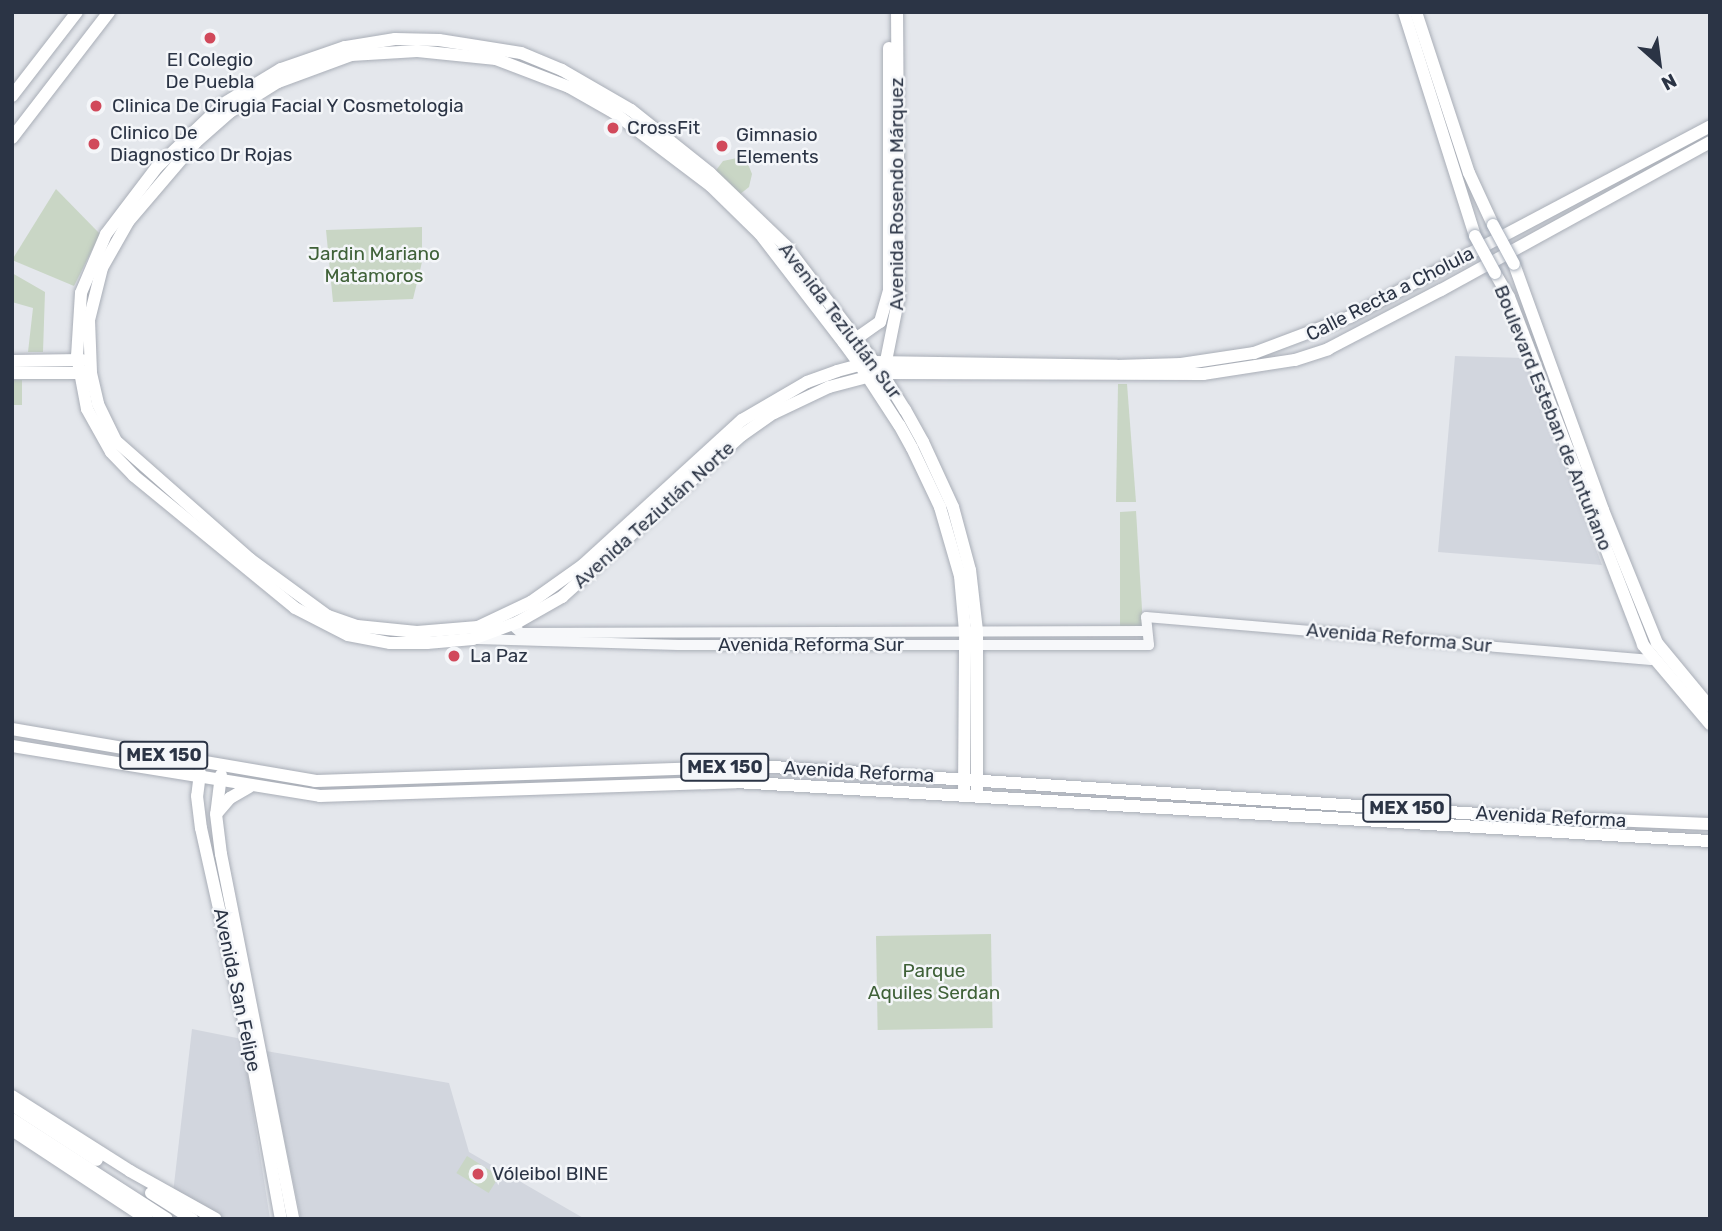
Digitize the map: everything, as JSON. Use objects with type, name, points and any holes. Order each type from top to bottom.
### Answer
[{"type":"main road","points":[[12,96],[77,12]]},
{"type":"main road","points":[[12,125],[102,12]]},
{"type":"main road","points":[[12,138],[109,12]]},
{"type":"main road","name":"Avenida Rosendo Márquez","points":[[857,338],[880,322],[889,290],[888,12]]},
{"type":"main road","name":"Avenida Rosendo Márquez","points":[[881,365],[893,335],[899,296],[897,12]]},
{"type":"main road","name":"Boulevard Esteban de Antuñano","points":[[1404,12],[1475,236],[1509,297],[1630,616],[1651,660],[1710,724]]},
{"type":"main road","name":"Boulevard Esteban de Antuñano","points":[[1416,12],[1469,173],[1514,264],[1602,510],[1657,643],[1710,707]]},
{"type":"main road","points":[[12,87],[67,26]]},
{"type":"main road","name":"Avenida Teziutlán Sur","points":[[84,366],[81,293],[96,253],[132,198],[205,118],[281,69],[345,47],[395,39],[466,41],[521,53],[562,70],[631,110],[667,135],[768,226],[881,365],[923,442],[953,507],[970,570],[970,795]]},
{"type":"main road","name":"Avenida Teziutlán Sur","points":[[84,366],[93,297],[116,242],[146,198],[210,129],[260,91],[351,55],[417,51],[467,54],[518,66],[589,96],[613,112],[732,205],[781,259],[849,349],[912,449],[940,507],[960,576],[971,638]]},
{"type":"main road","name":"Calle Recta a Cholula","points":[[881,365],[906,362],[1181,364],[1272,348],[1350,317],[1710,126]]},
{"type":"main road","name":"Calle Recta a Cholula","points":[[881,365],[1203,374],[1295,360],[1328,349],[1441,290],[1710,142]]},
{"type":"main road","points":[[893,335],[906,362]]},
{"type":"main road","points":[[849,349],[840,376],[881,397]]},
{"type":"main road","points":[[12,361],[84,366]]},
{"type":"main road","name":"Avenida Teziutlán Norte","points":[[84,366],[116,441],[250,559],[328,616],[356,626],[417,632],[478,626],[531,602],[583,565],[742,420],[788,390],[881,365]]},
{"type":"main road","points":[[12,373],[84,366]]},
{"type":"main road","name":"Avenida Teziutlán Norte","points":[[84,366],[91,419],[122,464],[295,608],[348,635],[390,643],[473,639],[511,624],[590,577],[760,421],[840,376]]},
{"type":"main road","name":"Avenida Reforma","points":[[12,729],[328,782],[758,766],[1508,816],[1710,824]]},
{"type":"main road","points":[[91,760],[94,744]]},
{"type":"main road","name":"Avenida Reforma","points":[[12,746],[249,788],[353,797],[736,782],[970,795],[1441,828],[1710,841]]},
{"type":"main road","name":"Avenida San Felipe","points":[[202,762],[201,828],[280,1179],[293,1219]]},
{"type":"main road","name":"Avenida San Felipe","points":[[221,766],[216,814],[280,1179],[281,1219]]},
{"type":"main road","points":[[216,814],[229,798],[249,788]]},
{"type":"main road","points":[[12,1096],[154,1190],[192,1219]]},
{"type":"main road","points":[[12,1105],[154,1190],[216,1219]]},
{"type":"main road","points":[[12,1119],[167,1219]]},
{"type":"main road","points":[[12,1130],[147,1219]]},
{"type":"street","name":"Avenida Reforma Sur","points":[[511,624],[521,633],[971,638],[1149,645],[1146,617],[1651,660]]},
{"type":"street","name":"Avenida Reforma Sur","points":[[473,639],[678,645],[1147,631]]},
{"type":"shaded area","points":[[1455,356],[1524,358],[1602,565],[1438,552]]},
{"type":"shaded area","points":[[192,1029],[242,1039],[270,1219],[224,1219],[173,1193]]},
{"type":"shaded area","points":[[266,1051],[449,1083],[469,1152],[585,1219],[301,1219]]},
{"type":"green space","points":[[737,158],[748,164],[752,174],[749,187],[739,195],[714,173],[723,161]]},
{"type":"green space","points":[[56,189],[100,234],[74,286],[12,260]]},
{"type":"green space","name":"Jardin Mariano Matamoros","points":[[422,227],[422,262],[413,299],[333,302],[326,230]]},
{"type":"green space","points":[[12,273],[45,292],[43,352],[28,352],[33,308],[12,302]]},
{"type":"green space","points":[[12,380],[22,380],[22,405],[12,405]]},
{"type":"green space","points":[[1118,384],[1127,384],[1136,502],[1116,502]]},
{"type":"green space","points":[[1136,511],[1143,626],[1120,627],[1120,512]]},
{"type":"green space","name":"Parque Aquiles Serdan","points":[[991,934],[993,1028],[878,1030],[876,936]]},
{"type":"green space","name":"Vóleibol BINE","points":[[467,1156],[499,1176],[489,1193],[456,1173]]},
{"type":"place","name":"El Colegio De Puebla","points":[[210,38]]},
{"type":"place","name":"Clinica De Cirugia Facial Y Cosmetologia","points":[[96,106]]},
{"type":"place","name":"CrossFit","points":[[613,128]]},
{"type":"place","name":"Clinico De Diagnostico Dr Rojas","points":[[94,144]]},
{"type":"place","name":"Gimnasio Elements","points":[[722,146]]},
{"type":"place","name":"La Paz","points":[[454,656]]},
{"type":"place","name":"Vóleibol BINE","points":[[478,1174]]}]
